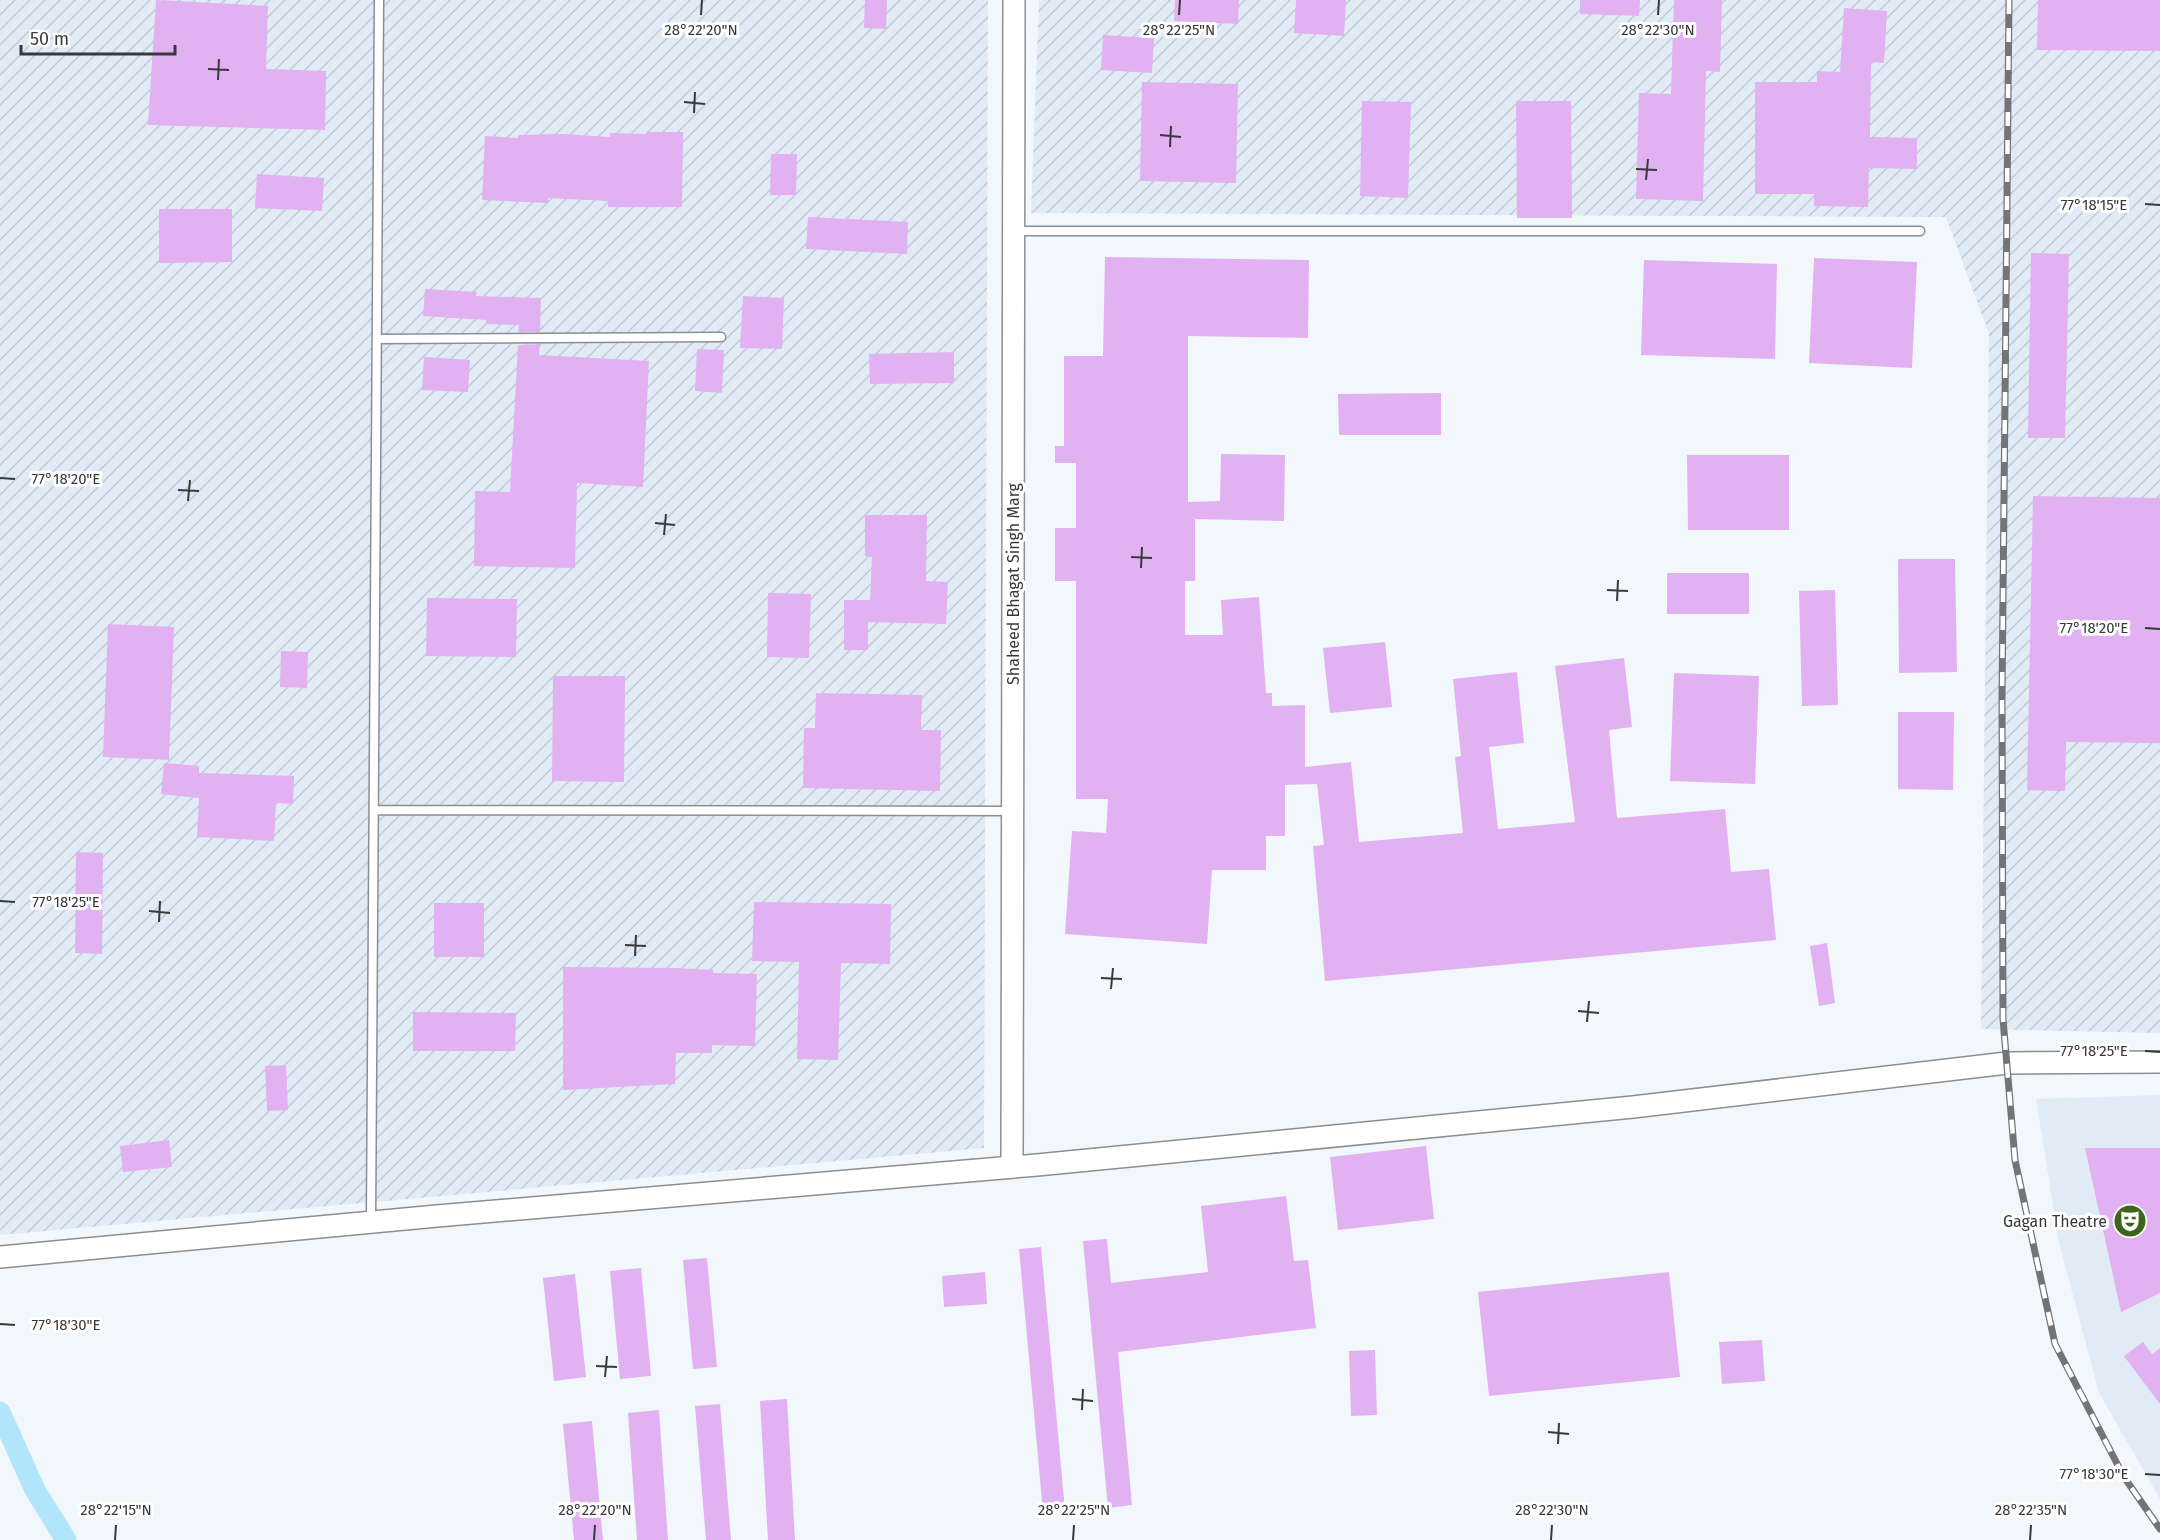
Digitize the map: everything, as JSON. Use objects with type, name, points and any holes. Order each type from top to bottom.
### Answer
[{"type":"street","name":"Shaheed Bhagat Singh Marg","points":[[1012,1167],[1014,0]]},
{"type":"street","points":[[0,1257],[371,1222],[1012,1167],[1633,1107],[2007,1063],[2160,1062]]},
{"type":"lane","points":[[371,1222],[380,0]]},
{"type":"lane","points":[[1014,231],[1920,231]]},
{"type":"lane","points":[[377,339],[721,337]]},
{"type":"lane","points":[[374,810],[1013,811]]},
{"type":"shaded area","points":[[0,0],[988,0],[984,1148],[0,1235]]},
{"type":"shaded area","points":[[1039,0],[2160,0],[2160,1033],[1981,1029],[1989,334],[1946,217],[1031,213]]},
{"type":"shaded area","points":[[2160,1095],[2160,1499],[2099,1393],[2059,1243],[2036,1099]]},
{"type":"building","points":[[156,0],[268,6],[266,69],[326,71],[325,130],[148,125]]},
{"type":"building","points":[[865,0],[887,0],[886,29],[864,28]]},
{"type":"building","points":[[1175,0],[1239,0],[1238,24],[1174,21]]},
{"type":"building","points":[[1296,0],[1346,0],[1344,36],[1294,33]]},
{"type":"building","points":[[1580,0],[1640,0],[1639,16],[1580,14]]},
{"type":"building","points":[[1674,0],[1722,0],[1720,72],[1706,71],[1703,201],[1636,199],[1639,93],[1671,94]]},
{"type":"building","points":[[2038,0],[2160,0],[2160,51],[2037,50]]},
{"type":"building","points":[[1844,8],[1887,11],[1884,63],[1871,62],[1870,137],[1917,138],[1917,169],[1869,168],[1868,207],[1814,206],[1814,194],[1755,194],[1755,82],[1817,82],[1817,71],[1840,72]]},
{"type":"building","points":[[1103,35],[1154,38],[1152,73],[1101,70]]},
{"type":"building","points":[[1142,82],[1238,84],[1236,183],[1140,181]]},
{"type":"building","points":[[1362,101],[1411,102],[1408,198],[1360,196]]},
{"type":"building","points":[[1516,101],[1571,101],[1572,218],[1517,218]]},
{"type":"building","points":[[647,132],[683,132],[682,207],[608,207],[608,201],[548,198],[548,203],[482,200],[485,136],[518,138],[518,135],[562,134],[610,137],[610,133],[647,134]]},
{"type":"building","points":[[771,154],[797,154],[796,195],[770,195]]},
{"type":"building","points":[[257,174],[324,178],[322,211],[255,208]]},
{"type":"building","points":[[159,209],[232,209],[232,262],[159,263]]},
{"type":"building","points":[[808,217],[908,222],[907,254],[806,249]]},
{"type":"building","points":[[2031,253],[2069,254],[2065,438],[2028,438]]},
{"type":"building","points":[[1105,257],[1309,260],[1308,338],[1188,336],[1188,502],[1220,501],[1221,454],[1285,455],[1284,521],[1195,519],[1195,581],[1185,581],[1185,635],[1223,635],[1221,600],[1259,597],[1266,693],[1272,693],[1272,706],[1305,705],[1305,767],[1351,762],[1359,842],[1463,833],[1455,757],[1461,756],[1453,679],[1517,672],[1524,743],[1489,747],[1498,829],[1575,822],[1555,666],[1624,658],[1632,727],[1609,730],[1617,818],[1725,809],[1731,872],[1769,869],[1776,940],[1325,981],[1313,846],[1324,845],[1317,784],[1285,785],[1285,836],[1266,836],[1266,870],[1212,870],[1207,944],[1065,934],[1072,831],[1106,833],[1108,799],[1076,799],[1076,581],[1055,581],[1055,528],[1076,528],[1076,463],[1055,463],[1055,446],[1064,446],[1064,356],[1103,356]]},
{"type":"building","points":[[1814,258],[1917,262],[1912,368],[1809,363]]},
{"type":"building","points":[[1644,260],[1777,264],[1775,359],[1641,355]]},
{"type":"building","points":[[425,289],[477,292],[476,296],[541,298],[540,332],[518,332],[519,325],[486,324],[486,320],[423,316]]},
{"type":"building","points":[[743,296],[784,298],[782,349],[740,348]]},
{"type":"building","points":[[540,344],[539,355],[649,361],[643,487],[577,483],[575,568],[474,566],[475,491],[510,492],[518,345]]},
{"type":"building","points":[[697,349],[724,350],[722,393],[695,391]]},
{"type":"building","points":[[954,352],[954,383],[870,384],[869,354]]},
{"type":"building","points":[[424,357],[470,360],[468,392],[422,390]]},
{"type":"building","points":[[1441,393],[1441,435],[1339,435],[1338,394]]},
{"type":"building","points":[[1687,455],[1789,455],[1789,530],[1688,530]]},
{"type":"building","points":[[2033,496],[2160,498],[2160,743],[2066,742],[2065,791],[2027,790]]},
{"type":"building","points":[[865,515],[927,515],[926,581],[948,582],[946,624],[868,622],[868,650],[844,650],[844,600],[870,600],[872,557],[865,556]]},
{"type":"building","points":[[1898,559],[1955,559],[1957,672],[1899,673]]},
{"type":"building","points":[[1667,573],[1749,573],[1749,614],[1667,614]]},
{"type":"building","points":[[1835,590],[1838,705],[1802,706],[1799,591]]},
{"type":"building","points":[[768,593],[811,594],[809,658],[767,657]]},
{"type":"building","points":[[427,598],[517,599],[516,657],[426,656]]},
{"type":"building","points":[[108,624],[174,627],[169,760],[103,757]]},
{"type":"building","points":[[1385,642],[1392,707],[1330,713],[1323,648]]},
{"type":"building","points":[[281,651],[308,652],[307,688],[280,687]]},
{"type":"building","points":[[1674,673],[1759,676],[1755,784],[1670,781]]},
{"type":"building","points":[[553,676],[625,676],[624,782],[552,781]]},
{"type":"building","points":[[816,693],[922,695],[921,730],[941,730],[940,791],[803,788],[804,728],[815,728]]},
{"type":"building","points":[[1898,712],[1954,712],[1953,790],[1898,789]]},
{"type":"building","points":[[164,763],[199,766],[199,773],[294,776],[293,804],[276,803],[274,841],[197,837],[199,798],[161,794]]},
{"type":"building","points":[[76,852],[103,853],[102,954],[75,953]]},
{"type":"building","points":[[754,902],[891,904],[890,964],[841,963],[838,1060],[797,1059],[799,962],[752,961]]},
{"type":"building","points":[[434,903],[484,903],[484,957],[434,957]]},
{"type":"building","points":[[1827,943],[1835,1003],[1819,1006],[1810,946]]},
{"type":"building","points":[[563,967],[676,968],[713,970],[713,973],[757,974],[755,1046],[712,1045],[712,1053],[676,1053],[675,1084],[563,1090]]},
{"type":"building","points":[[413,1012],[516,1013],[515,1051],[413,1051]]},
{"type":"building","points":[[286,1065],[288,1110],[267,1111],[265,1066]]},
{"type":"building","points":[[169,1140],[172,1167],[123,1172],[120,1146]]},
{"type":"building","points":[[1426,1146],[1434,1219],[1338,1230],[1330,1157]]},
{"type":"building","name":"Gagan Theatre","points":[[2085,1148],[2160,1148],[2160,1293],[2121,1312]]},
{"type":"building","points":[[1286,1196],[1294,1261],[1308,1260],[1316,1328],[1118,1352],[1132,1505],[1108,1508],[1083,1241],[1107,1239],[1111,1283],[1208,1272],[1201,1206]]},
{"type":"building","points":[[1041,1247],[1065,1510],[1043,1512],[1019,1249]]},
{"type":"building","points":[[707,1258],[717,1367],[693,1369],[683,1260]]},
{"type":"building","points":[[641,1268],[651,1376],[620,1379],[610,1271]]},
{"type":"building","points":[[985,1272],[987,1304],[944,1307],[942,1276]]},
{"type":"building","points":[[1669,1272],[1680,1377],[1489,1396],[1478,1292]]},
{"type":"building","points":[[575,1274],[586,1377],[554,1381],[543,1278]]},
{"type":"building","points":[[1762,1340],[1765,1381],[1722,1384],[1719,1342]]},
{"type":"building","points":[[2143,1342],[2152,1354],[2160,1348],[2160,1404],[2124,1356]]},
{"type":"building","points":[[1375,1350],[1377,1415],[1351,1416],[1349,1351]]},
{"type":"building","points":[[787,1399],[795,1540],[768,1540],[760,1401]]},
{"type":"building","points":[[720,1404],[731,1540],[706,1540],[695,1406]]},
{"type":"building","points":[[659,1410],[668,1540],[637,1540],[628,1413]]},
{"type":"building","points":[[592,1421],[603,1540],[574,1540],[563,1424]]},
{"type":"waterway","points":[[0,1412],[35,1490],[66,1540]]},
{"type":"railway","points":[[2009,0],[2002,699],[2003,1019],[2015,1160],[2055,1344],[2124,1477],[2160,1529]]},
{"type":"place","name":"Gagan Theatre","points":[[2130,1221]]}]
